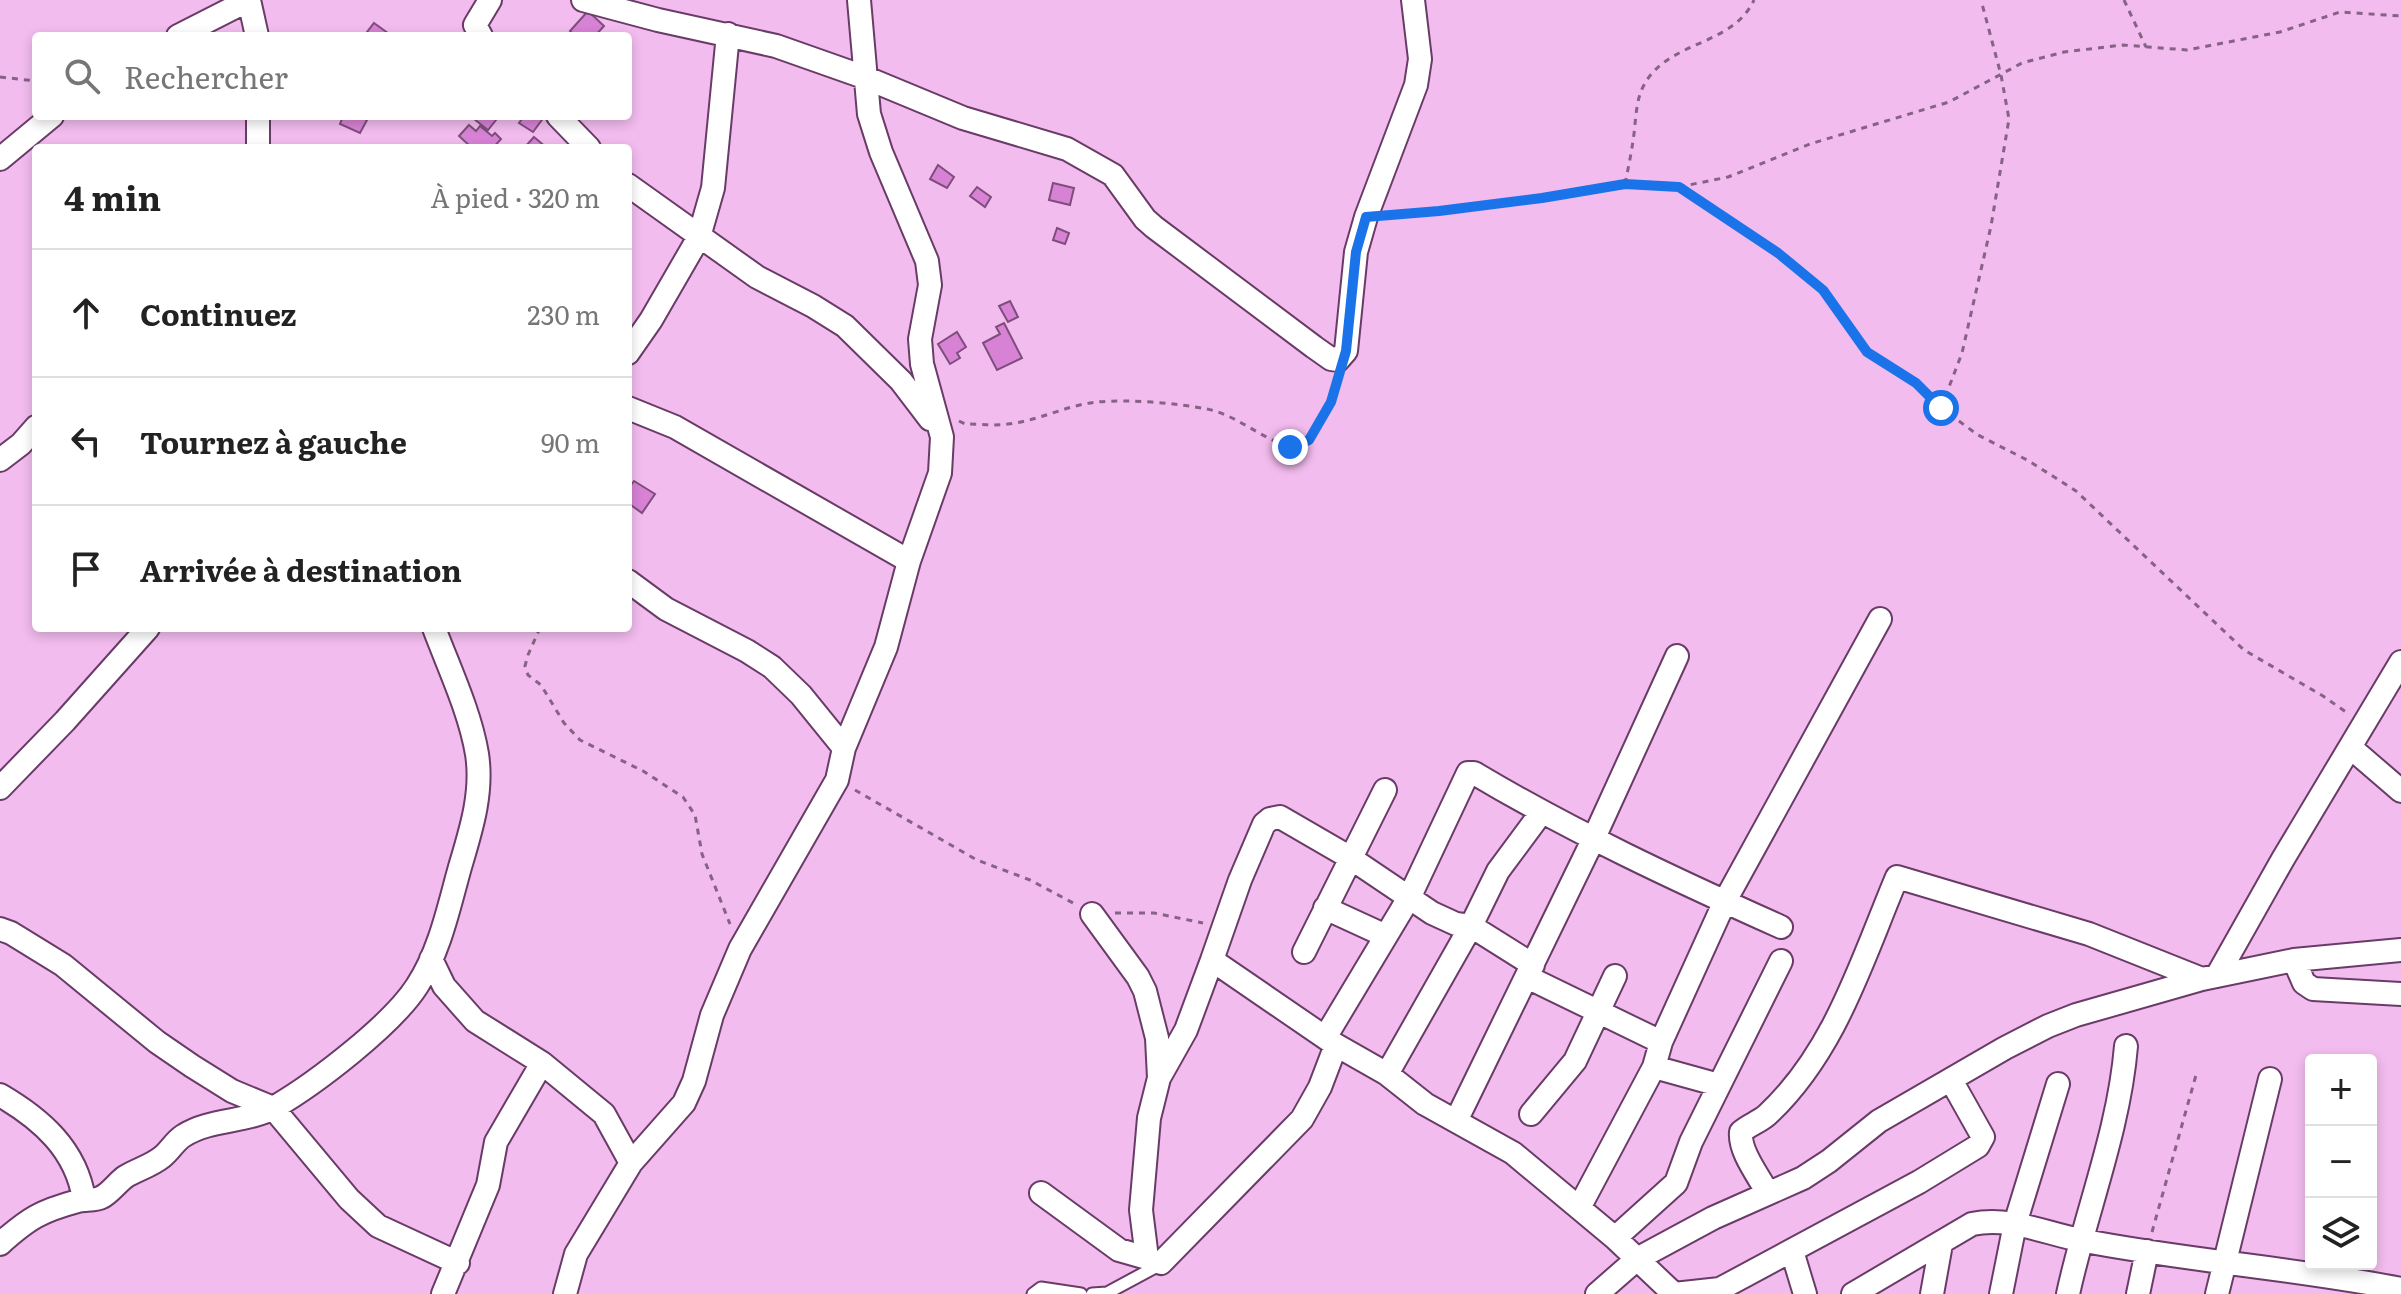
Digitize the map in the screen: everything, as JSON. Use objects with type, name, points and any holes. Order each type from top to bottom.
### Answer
[{"type":"street","points":[[186,32],[249,0],[256,32]]},
{"type":"street","points":[[479,32],[476,20],[490,0]]},
{"type":"street","points":[[583,0],[776,46],[864,77],[963,118],[1081,156],[1113,175],[1154,227],[1322,353],[1338,360],[1346,351],[1356,252],[1366,217],[1416,85],[1420,59],[1413,0]]},
{"type":"street","points":[[565,1294],[576,1254],[631,1163],[684,1103],[694,1081],[712,1015],[740,949],[837,780],[844,748],[886,647],[909,561],[940,473],[949,428],[921,352],[924,307],[930,285],[927,261],[881,152],[869,114],[859,0]]},
{"type":"street","points":[[632,347],[699,237],[713,188],[728,34]]},
{"type":"street","points":[[0,159],[47,120]]},
{"type":"street","points":[[258,120],[258,144]]},
{"type":"street","points":[[562,120],[585,144]]},
{"type":"street","points":[[632,188],[757,277],[845,326],[949,428]]},
{"type":"street","points":[[632,410],[675,427],[909,561]]},
{"type":"street","points":[[0,460],[32,432]]},
{"type":"street","points":[[632,584],[666,609],[772,667],[801,695],[844,748]]},
{"type":"street","points":[[1579,1208],[1654,1067],[1661,1042],[1725,901],[1880,619]]},
{"type":"street","points":[[0,788],[144,632]]},
{"type":"street","points":[[0,1244],[36,1214],[84,1199],[103,1197],[127,1176],[158,1160],[190,1132],[273,1108],[324,1074],[406,1002],[419,984],[431,959],[474,822],[479,782],[477,752],[435,632]]},
{"type":"street","points":[[1456,1121],[1593,840],[1677,656]]},
{"type":"street","points":[[2210,978],[2401,662]]},
{"type":"street","points":[[2350,747],[2401,791]]},
{"type":"street","points":[[1154,1261],[1302,1119],[1320,1087],[1331,1041],[1410,896],[1468,773],[1474,773],[1593,840],[1781,927]]},
{"type":"street","points":[[1304,952],[1385,790]]},
{"type":"street","points":[[1387,1074],[1471,926],[1498,871],[1541,813]]},
{"type":"street","points":[[1154,1261],[1141,1210],[1149,1118],[1159,1078],[1186,1030],[1222,928],[1264,824],[1270,819],[1280,817],[1349,857],[1432,913],[1456,924],[1471,926],[1530,971],[1598,1012],[1661,1042]]},
{"type":"street","points":[[1767,1192],[1749,1158],[1740,1137],[1741,1132],[1765,1116],[1807,1070],[1834,1026],[1897,877],[2089,934],[2210,978]]},
{"type":"street","points":[[1325,908],[1386,936]]},
{"type":"street","points":[[1092,914],[1145,991],[1157,1038],[1159,1078]]},
{"type":"street","points":[[0,929],[63,965],[157,1042],[192,1066],[232,1091],[273,1108],[349,1199],[378,1226],[458,1263]]},
{"type":"street","points":[[1597,1294],[1637,1259],[1767,1192],[1803,1178],[1879,1121],[2005,1048],[2076,1015],[2210,978],[2294,960],[2401,950]]},
{"type":"street","points":[[431,959],[444,986],[475,1021],[542,1063],[604,1114],[631,1163]]},
{"type":"street","points":[[1212,960],[1331,1041],[1387,1074],[1425,1104],[1513,1153],[1615,1238],[1674,1294],[1720,1289],[1919,1182],[1978,1146],[1983,1137],[1951,1080]]},
{"type":"street","points":[[2294,960],[2304,983],[2313,989],[2401,994]]},
{"type":"street","points":[[1615,1238],[1676,1183],[1691,1142],[1781,961]]},
{"type":"street","points":[[1531,1114],[1575,1061],[1615,976]]},
{"type":"street","points":[[2068,1294],[2080,1240],[2117,1115],[2126,1046]]},
{"type":"street","points":[[443,1294],[488,1185],[496,1142],[542,1063]]},
{"type":"street","points":[[1654,1067],[1719,1085]]},
{"type":"street","points":[[2217,1294],[2270,1079]]},
{"type":"street","points":[[2001,1294],[2015,1224],[2058,1084]]},
{"type":"street","points":[[0,1095],[33,1115],[53,1134],[77,1177],[84,1199]]},
{"type":"street","points":[[1041,1193],[1119,1250],[1154,1261]]},
{"type":"street","points":[[1860,1292],[1972,1224],[1994,1220],[2080,1240],[2295,1271],[2386,1289]]},
{"type":"street","points":[[1932,1294],[1941,1244]]},
{"type":"street","points":[[1792,1251],[1805,1294]]},
{"type":"street","points":[[2138,1294],[2147,1251]]},
{"type":"street","points":[[2292,1294],[2295,1271]]},
{"type":"lane","points":[[1092,1294],[1107,1293],[1154,1261]]},
{"type":"lane","points":[[1033,1294],[1041,1288],[1081,1294]]},
{"type":"path","points":[[1625,184],[1642,88],[1651,74],[1669,56],[1730,29],[1749,12],[1754,0]]},
{"type":"path","points":[[1941,408],[1962,353],[1991,226],[2009,119],[1981,0]]},
{"type":"path","points":[[2124,0],[2146,47]]},
{"type":"path","points":[[1366,217],[1542,198],[1625,184],[1679,187],[1728,177],[1810,144],[1949,102],[2022,63],[2064,52],[2123,45],[2187,50],[2280,32],[2340,12],[2401,16]]},
{"type":"path","points":[[0,77],[32,81]]},
{"type":"path","points":[[1679,187],[1778,253],[1823,290],[1867,352],[1916,383],[1941,408],[1978,435],[2029,461],[2076,491],[2244,650],[2323,696],[2362,724]]},
{"type":"path","points":[[949,428],[965,424],[1009,424],[1096,402],[1125,401],[1212,410],[1238,421],[1257,435],[1290,447],[1309,440],[1318,428],[1331,402],[1343,356]]},
{"type":"path","points":[[538,632],[525,666],[528,675],[541,685],[564,723],[580,740],[643,771],[683,797],[695,815],[702,854],[740,949]]},
{"type":"path","points":[[837,780],[977,860],[1060,894],[1092,914],[1154,913],[1222,928]]},
{"type":"path","points":[[2147,1251],[2196,1075]]},
{"type":"building","points":[[588,11],[604,26],[599,32],[570,31]]},
{"type":"building","points":[[374,23],[386,32],[367,32]]},
{"type":"building","points":[[342,120],[367,120],[360,133],[340,124]]},
{"type":"building","points":[[475,120],[496,120],[488,130]]},
{"type":"building","points":[[521,120],[542,120],[533,132],[519,123]]},
{"type":"building","points":[[469,125],[476,131],[480,126],[501,139],[497,144],[468,144],[459,136]]},
{"type":"building","points":[[534,137],[542,144],[528,144]]},
{"type":"building","points":[[938,165],[954,177],[947,188],[930,179]]},
{"type":"building","points":[[1053,183],[1074,188],[1070,205],[1049,200]]},
{"type":"building","points":[[977,187],[991,197],[985,207],[970,196]]},
{"type":"building","points":[[1057,228],[1069,233],[1065,244],[1053,240]]},
{"type":"building","points":[[1010,301],[1018,317],[1008,322],[999,306]]},
{"type":"building","points":[[1004,323],[1022,358],[997,370],[983,343],[1000,334],[996,327]]},
{"type":"building","points":[[957,332],[966,347],[957,353],[960,358],[950,364],[938,344]]},
{"type":"building","points":[[634,481],[655,494],[642,513],[632,506]]},
{"type":"route","points":[[1290,447],[1309,440],[1331,402],[1346,351],[1356,252],[1366,217],[1542,198],[1625,184],[1679,187],[1778,253],[1823,290],[1867,352],[1916,383],[1941,408]]}]
